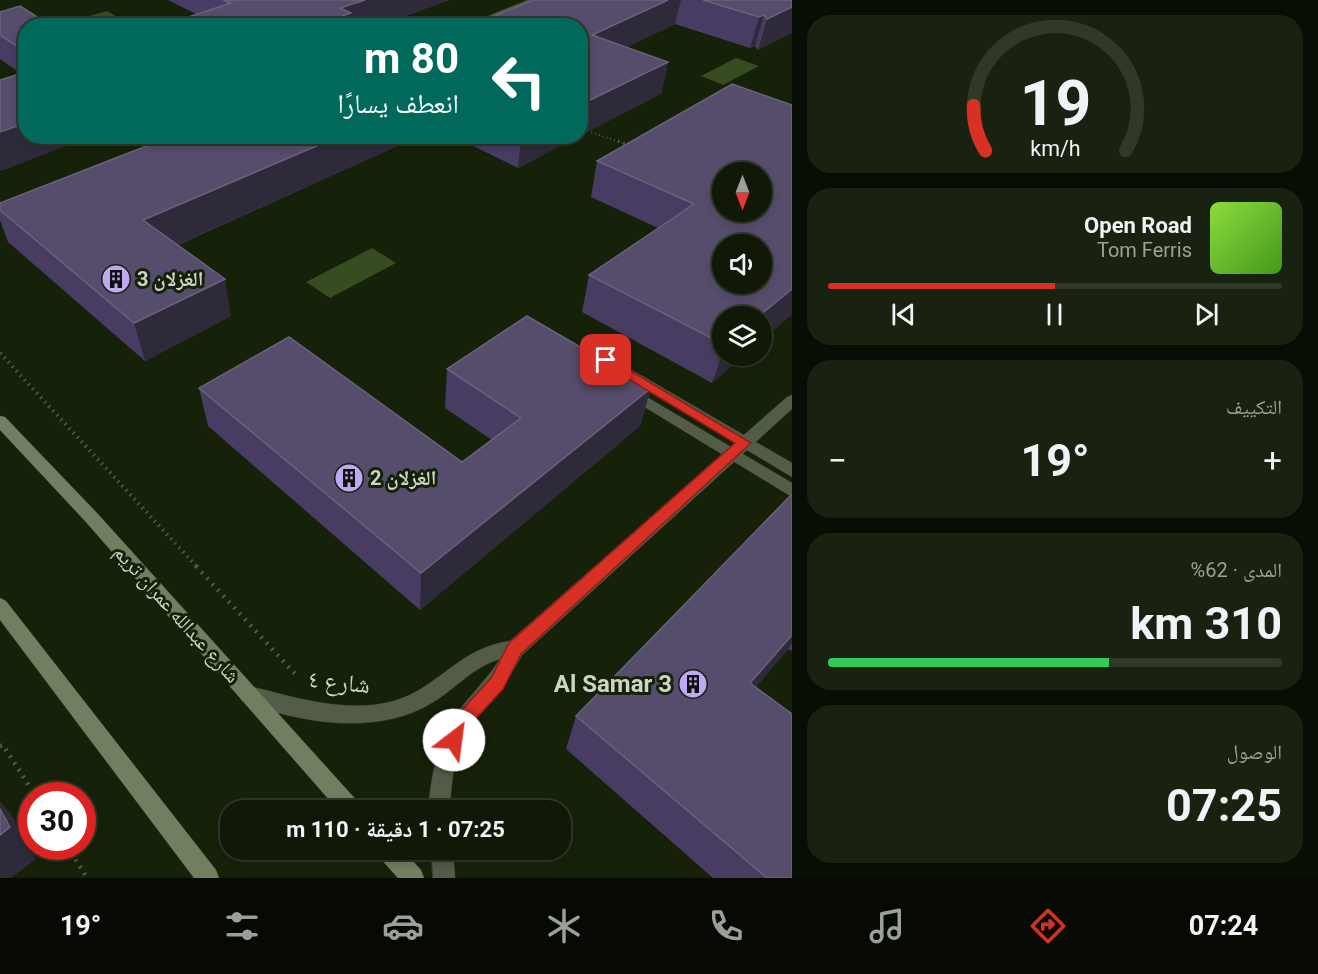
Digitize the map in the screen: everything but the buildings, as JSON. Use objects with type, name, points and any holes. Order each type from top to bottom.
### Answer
[{"type":"main road","name":"شارع عبدالله عمران تريم","points":[[0,421],[91,517],[343,800]]},
{"type":"main road","points":[[0,606],[208,878]]},
{"type":"main road","points":[[397,860],[413,878]]},
{"type":"street","points":[[489,18],[535,0]]},
{"type":"street","points":[[606,360],[792,471]]},
{"type":"street","points":[[592,369],[792,491]]},
{"type":"street","points":[[440,800],[448,754],[460,727],[497,683],[515,649],[792,400]]},
{"type":"street","name":"شارع ٤","points":[[249,695],[338,714],[368,716],[398,710],[424,697],[474,658],[493,651],[515,649]]},
{"type":"street","points":[[443,860],[444,878]]},
{"type":"path","points":[[588,131],[633,147]]},
{"type":"path","points":[[0,353],[286,665],[303,680]]},
{"type":"path","points":[[0,746],[3,745],[27,782]]},
{"type":"path","points":[[76,860],[87,878]]},
{"type":"shaded area","points":[[107,11],[119,18],[82,18]]},
{"type":"shaded area","points":[[736,58],[759,66],[723,85],[701,76]]},
{"type":"shaded area","points":[[372,248],[396,263],[330,298],[306,282]]},
{"type":"place","name":"الغزلان 3","points":[[116,279]]},
{"type":"place","name":"الغزلان 2","points":[[349,478]]},
{"type":"place","name":"Al Samar 3","points":[[693,684]]},
{"type":"route","points":[[454,740],[466,717],[497,683],[515,649],[744,443],[606,360]]}]
